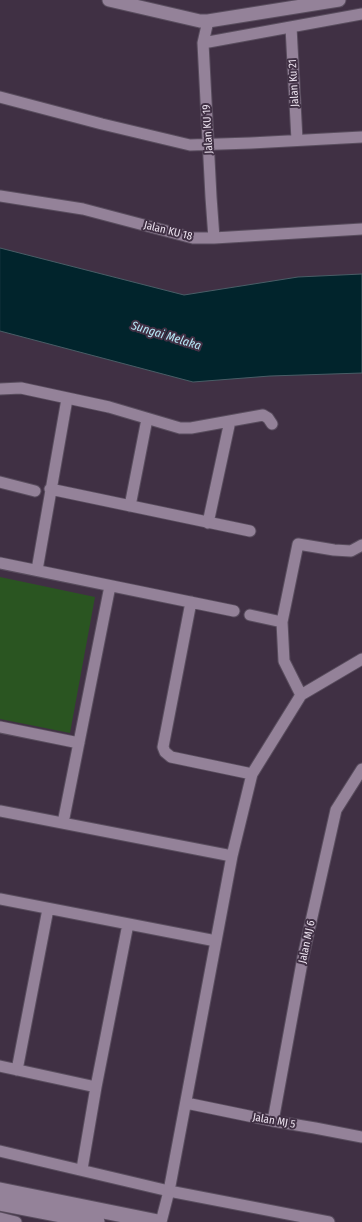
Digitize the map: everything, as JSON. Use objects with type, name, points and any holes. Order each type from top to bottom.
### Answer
[{"type":"main road","points":[[0,1190],[158,1222]]},
{"type":"main road","points":[[0,1203],[98,1222]]},
{"type":"street","points":[[109,0],[147,5],[200,21],[208,21],[316,2],[340,0]]},
{"type":"street","points":[[203,43],[362,14]]},
{"type":"street","name":"Jalan KU 19","points":[[208,21],[203,43],[214,238]]},
{"type":"street","name":"Jalan Ku 21","points":[[291,27],[297,140]]},
{"type":"street","points":[[0,97],[190,145],[362,137]]},
{"type":"street","name":"Jalan KU 18","points":[[0,196],[83,209],[192,238],[214,238],[362,228]]},
{"type":"street","points":[[0,389],[21,388],[109,408],[180,428],[263,415],[268,418],[272,424]]},
{"type":"street","points":[[37,570],[66,399]]},
{"type":"street","points":[[130,506],[146,419]]},
{"type":"street","points":[[208,523],[230,421]]},
{"type":"street","points":[[0,482],[35,491]]},
{"type":"street","points":[[50,489],[250,531]]},
{"type":"street","points":[[300,695],[284,661],[282,622],[298,544],[334,550],[351,551],[362,545]]},
{"type":"street","points":[[0,563],[234,611]]},
{"type":"street","points":[[63,823],[110,586]]},
{"type":"street","points":[[191,602],[163,747],[165,752],[171,757],[252,774]]},
{"type":"street","points":[[250,615],[282,622]]},
{"type":"street","points":[[161,1222],[186,1104],[232,856],[252,774],[300,695],[362,659]]},
{"type":"street","points":[[0,726],[79,743]]},
{"type":"street","name":"Jalan MJ 6","points":[[273,1121],[303,956],[336,810],[362,769]]},
{"type":"street","points":[[0,811],[232,856]]},
{"type":"street","points":[[0,899],[216,941]]},
{"type":"street","points":[[17,1070],[48,908]]},
{"type":"street","points":[[82,1169],[96,1087],[128,924]]},
{"type":"street","points":[[0,1066],[96,1087]]},
{"type":"street","name":"Jalan MJ 5","points":[[186,1104],[273,1121],[361,1134]]},
{"type":"street","points":[[0,1151],[169,1190],[329,1222]]},
{"type":"street","points":[[0,1218],[16,1222]]},
{"type":"green space","points":[[0,577],[95,597],[70,733],[0,719]]},
{"type":"water","name":"Sungai Melaka","points":[[0,248],[184,295],[298,277],[362,274],[362,373],[270,376],[193,382],[0,331]]}]
